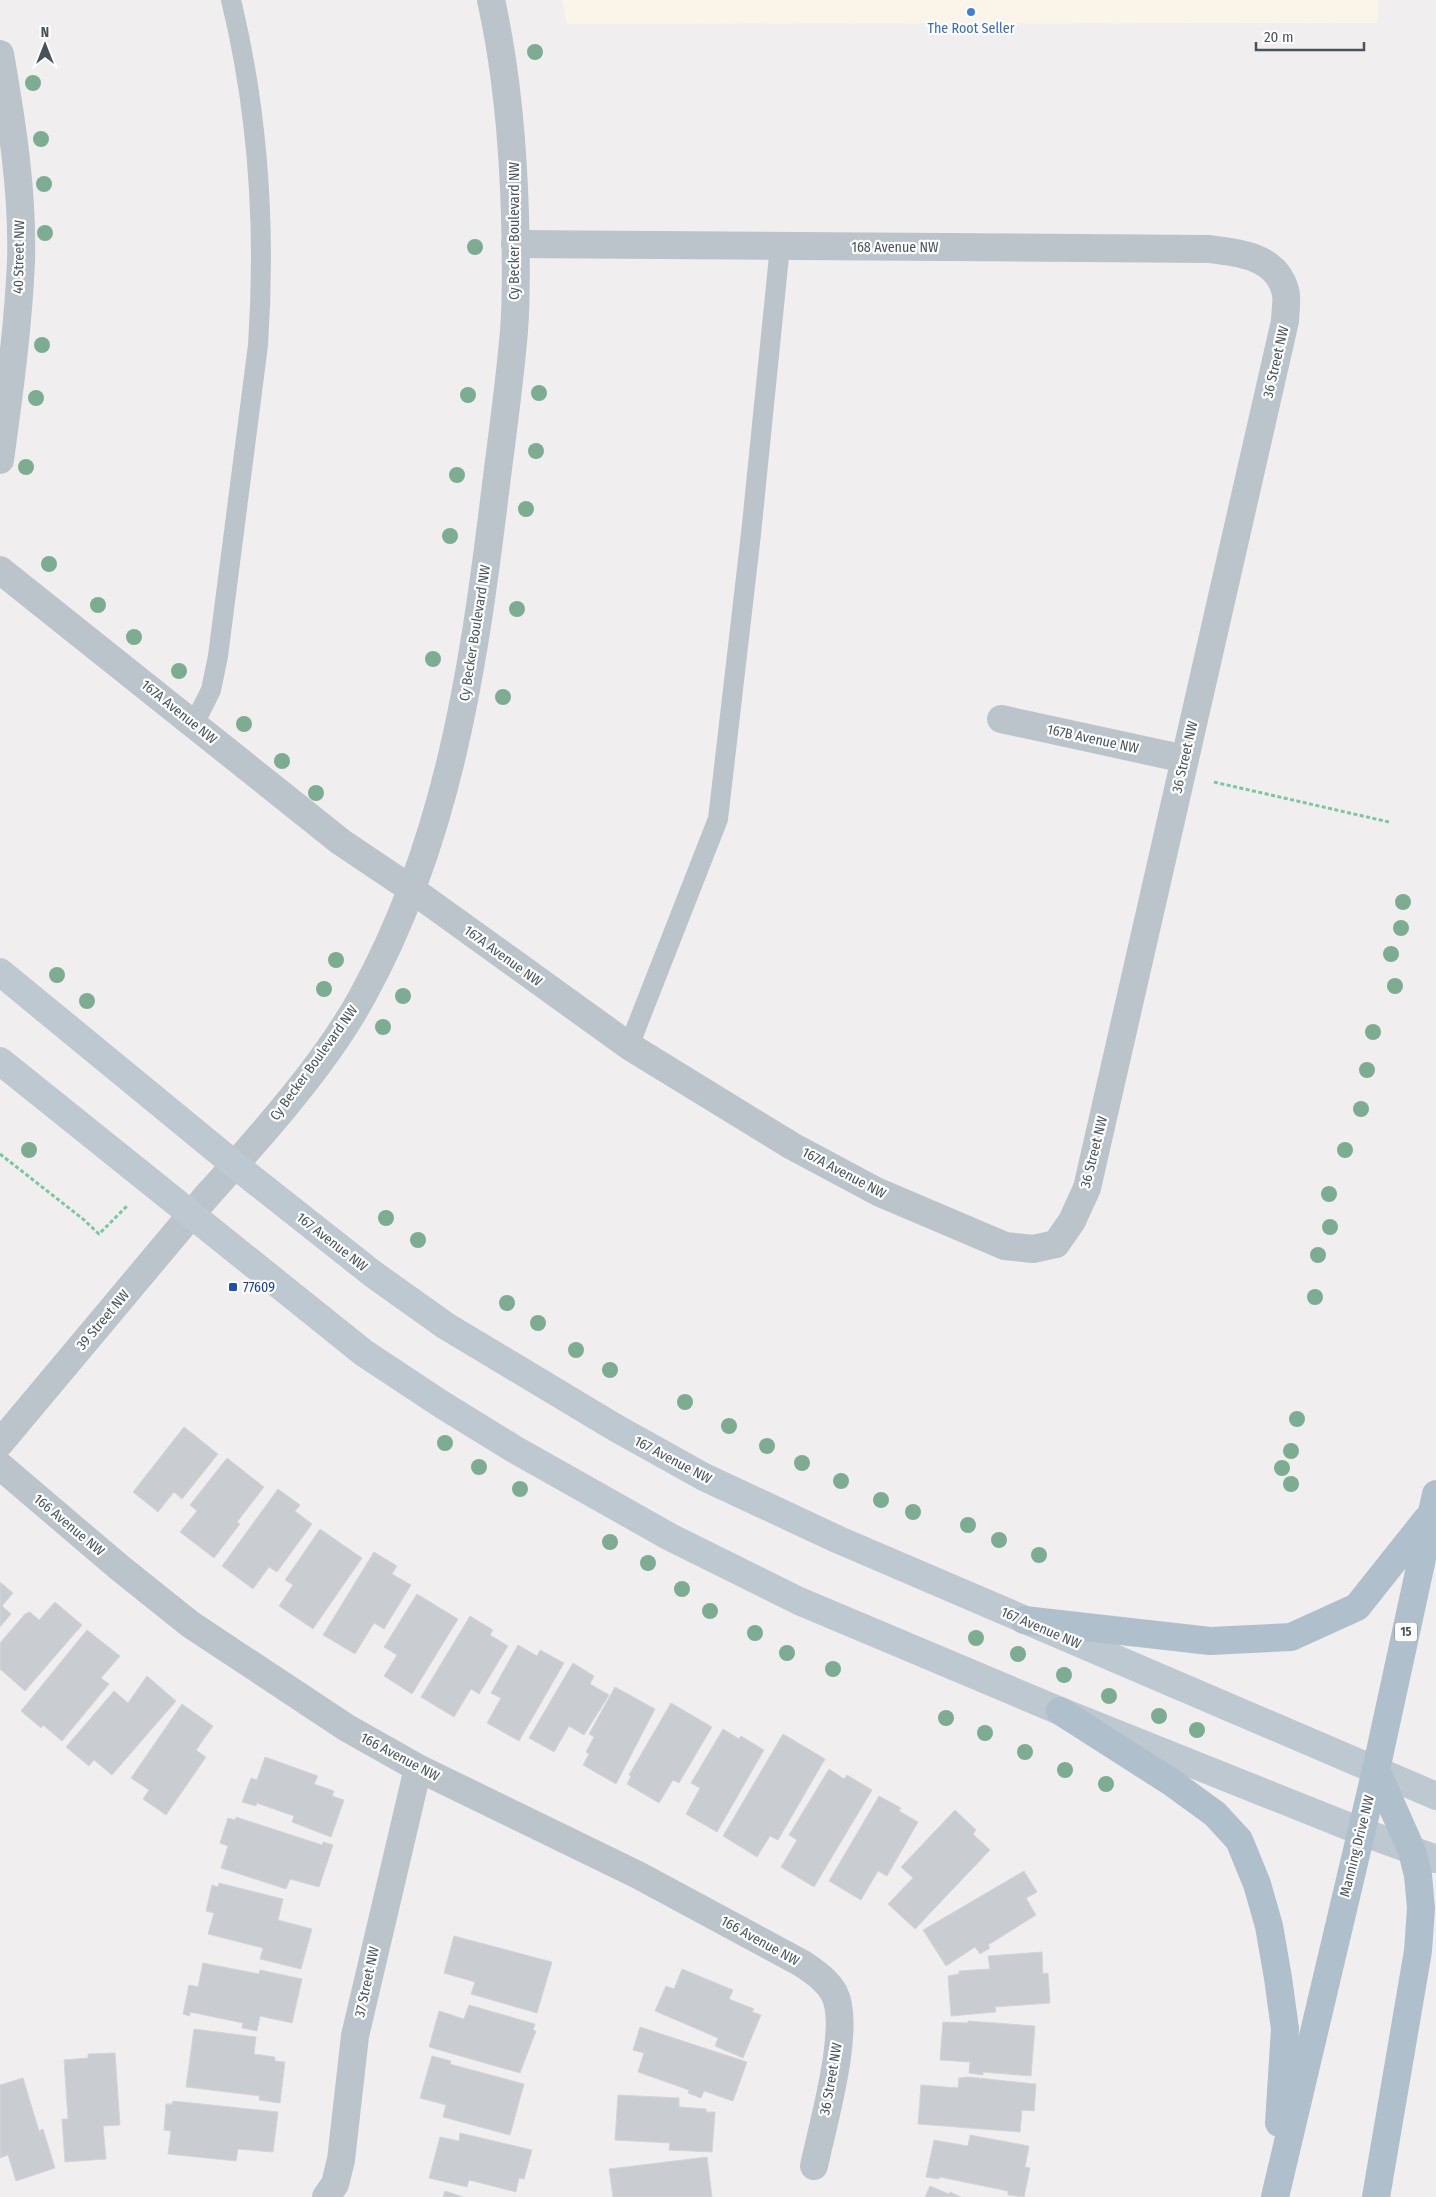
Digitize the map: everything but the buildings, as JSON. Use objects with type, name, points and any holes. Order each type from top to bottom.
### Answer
[{"type":"main road","name":"167 Avenue NW","points":[[0,972],[235,1166],[373,1274],[446,1326],[616,1428],[722,1486],[839,1540],[1436,1796]]},
{"type":"main road","points":[[0,1061],[199,1206],[364,1353],[441,1404],[670,1538],[799,1601],[1060,1711],[1424,1855]]},
{"type":"main road","points":[[1024,1620],[1210,1641],[1291,1637],[1357,1607],[1434,1504]]},
{"type":"main road","name":"Manning Drive NW","points":[[1275,2197],[1360,1831],[1376,1770],[1434,1504]]},
{"type":"main road","points":[[1060,1711],[1171,1782],[1215,1814],[1239,1840],[1257,1884],[1269,1926],[1285,2029],[1275,2197]]},
{"type":"main road","points":[[1376,1770],[1424,1855],[1418,1875],[1421,1908],[1418,1951],[1376,2197]]},
{"type":"street","name":"Cy Becker Boulevard NW","points":[[199,1206],[235,1166],[312,1070],[362,997],[387,948],[411,890],[440,808],[457,742],[482,601],[514,328],[514,159],[510,114],[492,0]]},
{"type":"street","name":"40 Street NW","points":[[0,54],[16,157],[21,261],[18,321],[0,460]]},
{"type":"street","name":"168 Avenue NW","points":[[515,244],[1208,249],[1241,252],[1272,266]]},
{"type":"street","name":"36 Street NW","points":[[1056,1244],[1072,1221],[1087,1188],[1286,321],[1286,290],[1272,266]]},
{"type":"street","name":"167A Avenue NW","points":[[0,570],[341,842],[629,1046],[792,1146],[878,1192],[1005,1246],[1033,1249],[1056,1244]]},
{"type":"street","name":"167B Avenue NW","points":[[1001,719],[1183,767]]},
{"type":"street","name":"39 Street NW","points":[[0,1443],[199,1206]]},
{"type":"street","name":"166 Avenue NW","points":[[0,1466],[120,1568],[190,1624],[347,1728],[418,1768],[671,1892],[803,1964],[823,1979],[834,1992]]},
{"type":"street","name":"37 Street NW","points":[[326,2197],[335,2184],[341,2160],[355,2036],[418,1768]]},
{"type":"street","name":"36 Street NW","points":[[814,2166],[838,2050],[840,2007],[834,1992]]},
{"type":"lane","points":[[194,724],[211,690],[218,656],[258,345],[261,300],[261,184],[253,112],[231,0]]},
{"type":"lane","points":[[629,1046],[718,819],[751,534],[780,246]]},
{"type":"path","points":[[1183,767],[1389,822]]},
{"type":"path","points":[[0,1154],[83,1218],[99,1234]]},
{"type":"shaded area","name":"The Root Seller","points":[[562,0],[1379,0],[1377,23],[567,24]]},
{"type":"place","name":"The Root Seller","points":[[971,12]]},
{"type":"place","name":"77609","points":[[233,1287]]}]
